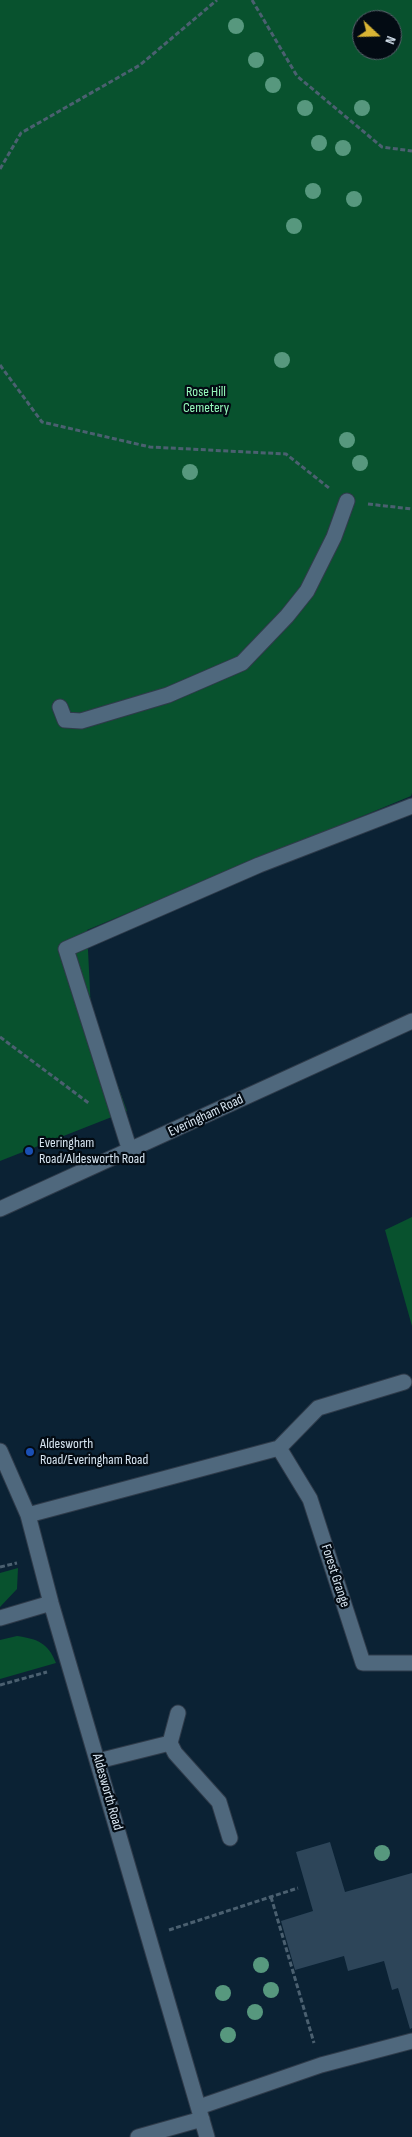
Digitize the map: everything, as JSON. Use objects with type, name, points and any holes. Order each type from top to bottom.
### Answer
[{"type":"street","points":[[60,707],[65,720],[81,721],[168,695],[242,663],[287,616],[306,591],[334,537],[347,501]]},
{"type":"street","points":[[130,1151],[66,949],[259,865],[412,806]]},
{"type":"street","name":"Everingham Road","points":[[0,1209],[412,1021]]},
{"type":"street","points":[[28,1515],[279,1448],[318,1408],[404,1382]]},
{"type":"street","name":"Forest Grange","points":[[279,1448],[310,1499],[363,1664],[412,1663]]},
{"type":"street","name":"Aldesworth Road","points":[[0,1451],[28,1515],[51,1603],[207,2137]]},
{"type":"street","points":[[0,1618],[51,1603]]},
{"type":"street","points":[[178,1713],[170,1743],[175,1753],[220,1802],[230,1838]]},
{"type":"street","points":[[98,1761],[170,1743]]},
{"type":"street","points":[[138,2137],[321,2065],[412,2041]]},
{"type":"path","points":[[0,169],[21,133],[140,65],[217,0]]},
{"type":"path","points":[[252,0],[297,76],[382,147],[412,152]]},
{"type":"path","points":[[0,364],[42,422],[150,447],[286,454],[347,501],[412,509]]},
{"type":"path","points":[[0,1037],[92,1105]]},
{"type":"path","points":[[0,1685],[70,1665]]},
{"type":"path","points":[[149,1936],[298,1888]]},
{"type":"path","points":[[271,1897],[321,2065]]},
{"type":"green space","name":"Rose Hill Cemetery","points":[[0,0],[412,0],[412,793],[411,796],[87,930],[91,1011],[127,1111],[0,1161]]},
{"type":"green space","points":[[412,1217],[412,1326],[385,1230]]},
{"type":"green space","points":[[18,1568],[17,1589],[0,1607],[0,1573]]},
{"type":"green space","points":[[17,1636],[31,1639],[46,1646],[56,1663],[0,1679],[0,1640]]},
{"type":"building","points":[[330,1842],[345,1892],[412,1873],[412,2028],[410,2029],[398,1988],[392,1990],[384,1961],[348,1971],[344,1956],[295,1970],[281,1921],[313,1911],[296,1852]]},
{"type":"place","name":"Everingham Road/Aldesworth Road","points":[[29,1151]]},
{"type":"place","name":"Aldesworth Road/Everingham Road","points":[[30,1452]]}]
